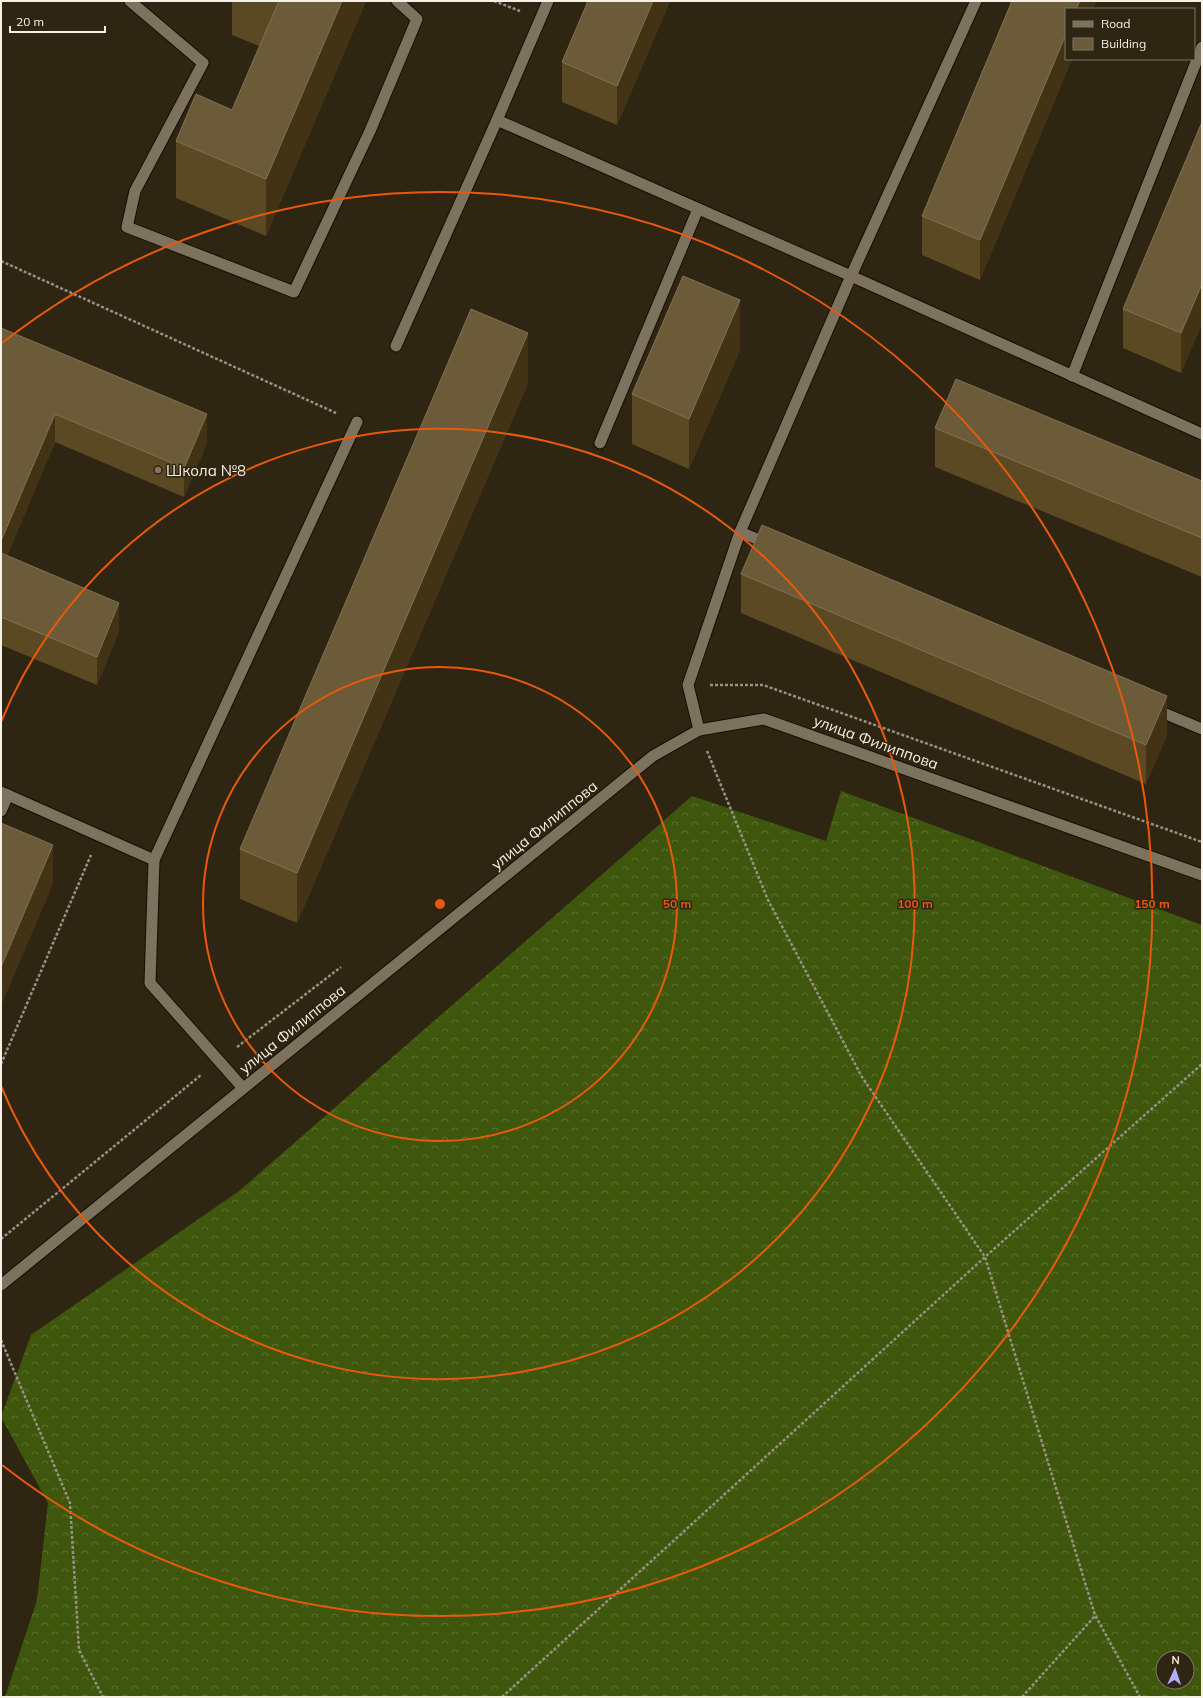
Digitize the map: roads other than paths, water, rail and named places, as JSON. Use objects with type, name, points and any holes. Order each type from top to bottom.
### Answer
[{"type":"street","points":[[130,1],[203,63],[135,191],[127,227],[294,292],[370,131],[417,19],[397,1]]},
{"type":"street","points":[[396,346],[497,120],[548,1]]},
{"type":"street","points":[[698,730],[688,685],[740,532],[851,276],[976,1]]},
{"type":"street","points":[[1072,376],[1202,47]]},
{"type":"street","points":[[497,120],[851,276],[1202,434]]},
{"type":"street","points":[[600,443],[698,209]]},
{"type":"street","points":[[243,1088],[150,983],[154,860],[357,422]]},
{"type":"street","points":[[740,532],[777,547]]},
{"type":"street","points":[[1143,704],[1202,729]]},
{"type":"street","name":"улица Филиппова","points":[[1,1285],[653,756],[698,730],[764,719],[1202,875]]},
{"type":"street","points":[[1,811],[4,793],[154,860]]},
{"type":"place","name":"Школа №8","points":[[158,470]]}]
